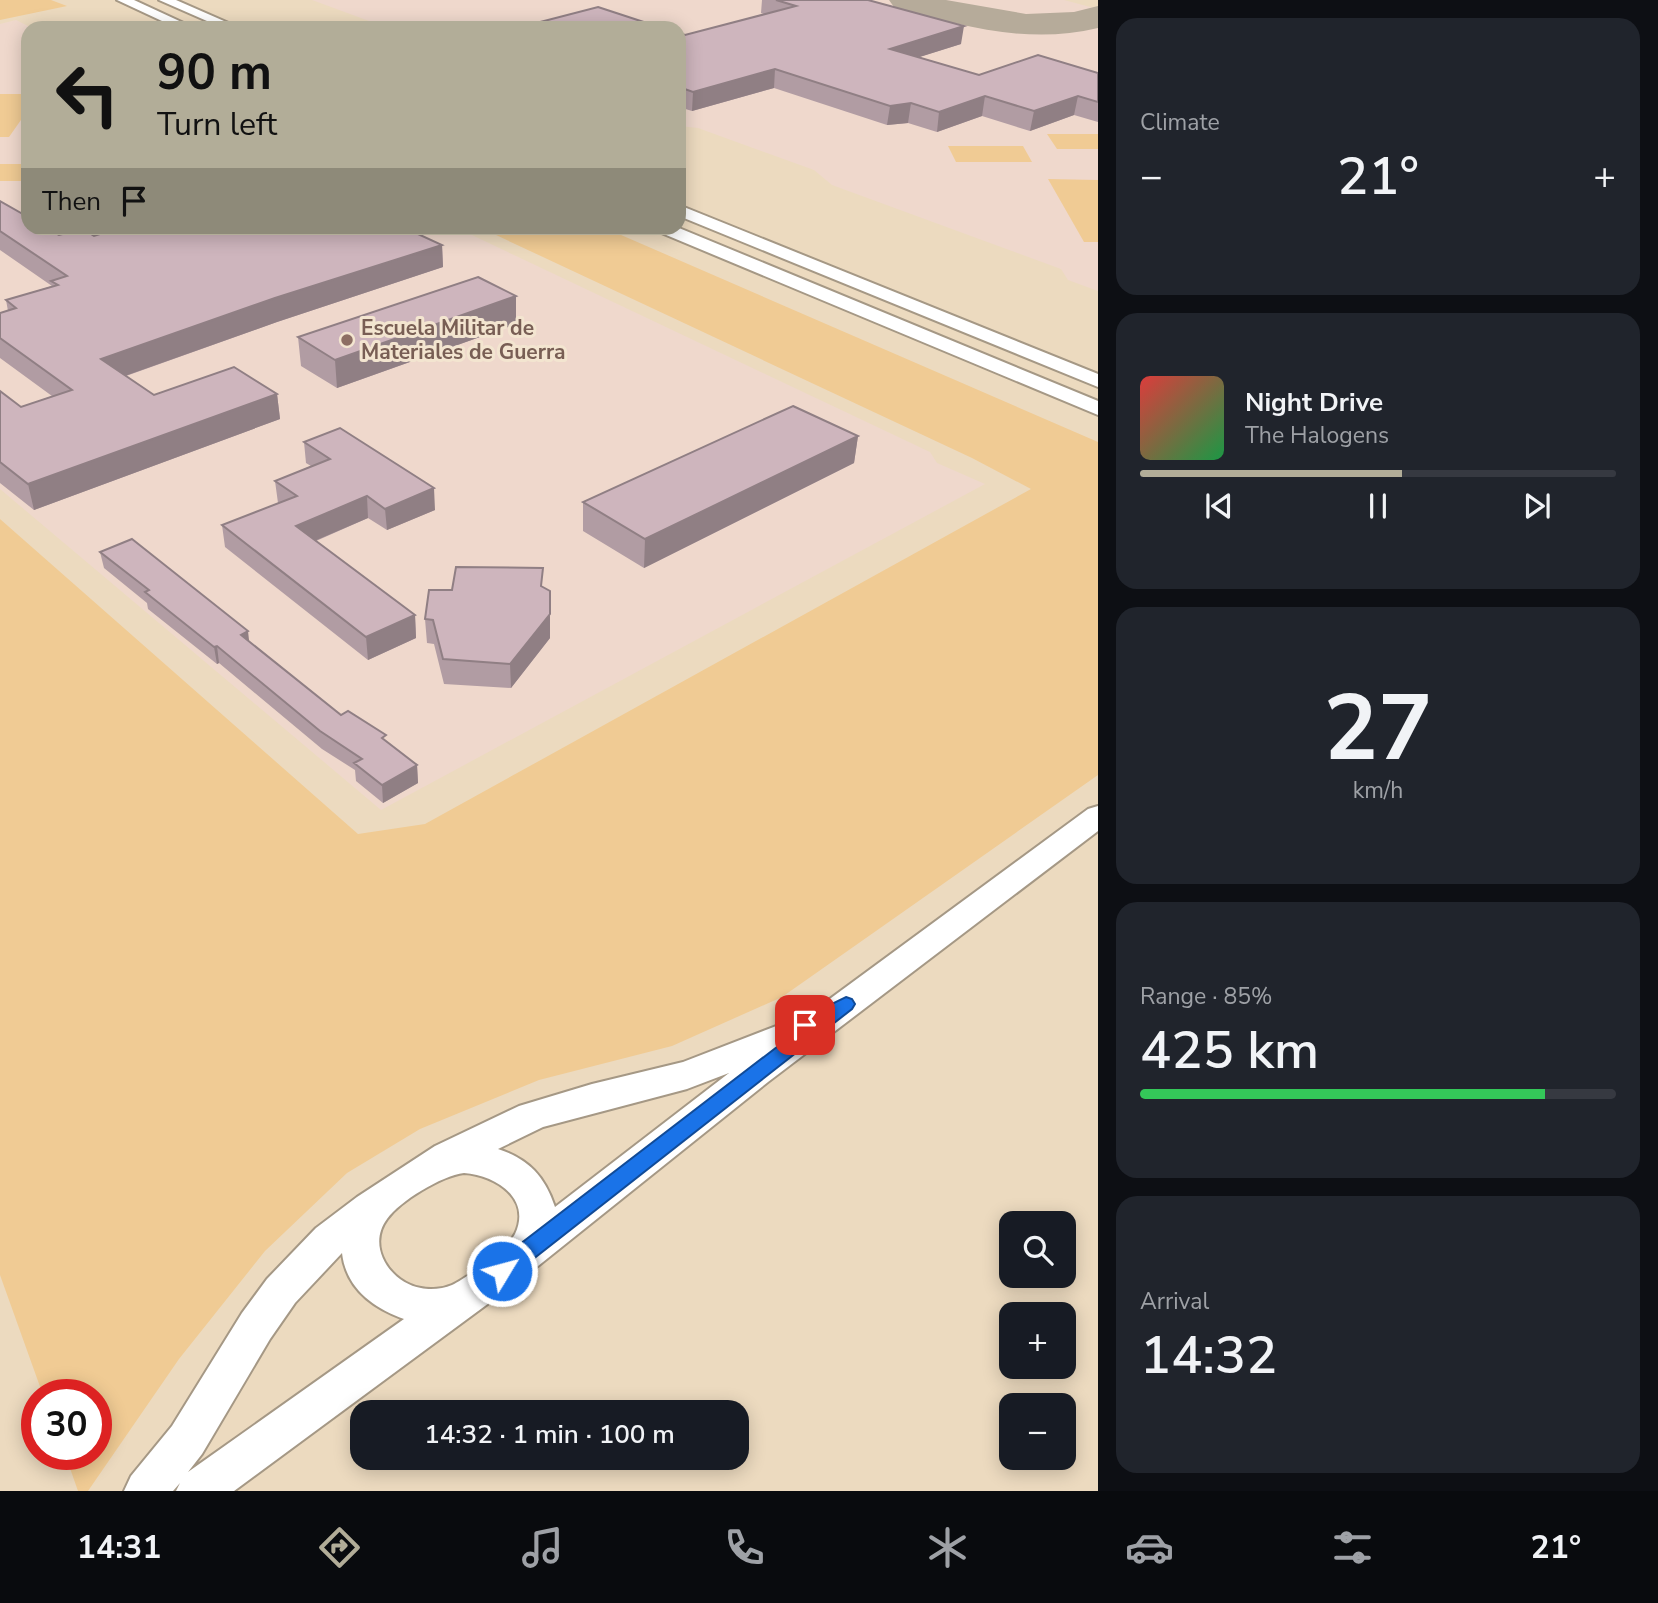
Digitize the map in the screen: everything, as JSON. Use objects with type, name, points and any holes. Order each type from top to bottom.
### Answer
[{"type":"street","points":[[123,0],[173,21]]},
{"type":"street","points":[[165,0],[217,21]]},
{"type":"street","points":[[686,213],[1098,381]]},
{"type":"street","points":[[682,235],[1098,410]]},
{"type":"street","points":[[198,1491],[520,1257],[846,1004],[1098,816]]},
{"type":"street","points":[[146,1491],[187,1440],[256,1326],[281,1292],[330,1240],[376,1204],[432,1166],[497,1131],[532,1116],[717,1065],[752,1051],[846,1004]]},
{"type":"street","points":[[432,1166],[450,1160],[480,1159],[507,1168],[522,1179],[531,1193],[537,1217],[530,1242],[520,1257]]},
{"type":"street","points":[[376,1204],[366,1219],[360,1236],[360,1253],[374,1284],[397,1299],[425,1307],[464,1299]]},
{"type":"shaded area","points":[[0,0],[1098,0],[1098,1491],[0,1491]]},
{"type":"shaded area","points":[[0,0],[51,0],[67,6],[0,20]]},
{"type":"shaded area","points":[[312,0],[1064,0],[1098,9],[1098,291],[1068,280],[1061,269],[832,185],[814,170],[698,128],[686,127],[686,21],[369,21]]},
{"type":"shaded area","name":"Escuela Militar de Materiales de Guerra","points":[[16,20],[21,22],[21,235],[472,235],[930,452],[937,463],[985,484],[381,810],[0,489],[0,24]]},
{"type":"shaded area","points":[[0,94],[21,94],[21,120],[9,137],[0,137]]},
{"type":"shaded area","points":[[1047,134],[1098,134],[1098,149],[1057,149]]},
{"type":"shaded area","points":[[948,146],[1023,146],[1032,162],[956,162]]},
{"type":"shaded area","points":[[0,164],[21,164],[21,181],[0,181]]},
{"type":"shaded area","points":[[1048,179],[1098,180],[1098,242],[1084,242]]},
{"type":"shaded area","points":[[496,235],[621,235],[1098,442],[1098,775],[782,997],[672,1046],[539,1080],[420,1129],[347,1173],[265,1251],[179,1359],[112,1456],[112,1379],[37,1379],[0,1275],[0,519],[358,834],[425,824],[1031,489],[972,458]]},
{"type":"shaded area","points":[[71,1470],[102,1470],[88,1491],[78,1491]]},
{"type":"building","points":[[776,0],[868,0],[964,26],[890,49],[979,75],[1038,55],[1098,73],[1098,102],[1078,96],[1034,111],[985,96],[939,112],[911,103],[890,106],[775,69],[693,92],[686,90],[686,35],[796,6]]},
{"type":"building","points":[[598,7],[641,21],[544,21]]},
{"type":"building","points":[[0,201],[21,213],[21,235],[420,235],[442,245],[275,298],[101,359],[154,395],[234,367],[277,394],[28,484],[0,462],[0,391],[21,407],[72,390],[0,338],[0,313],[16,308],[6,300],[58,285],[51,281],[67,276],[0,231]]},
{"type":"building","points":[[478,277],[516,296],[335,360],[298,337]]},
{"type":"building","points":[[793,406],[858,436],[645,539],[583,502]]},
{"type":"building","points":[[340,428],[434,488],[385,509],[367,496],[296,526],[415,615],[366,637],[222,525],[297,496],[275,481],[330,459],[304,442]]},
{"type":"building","points":[[132,539],[248,631],[241,635],[341,715],[348,711],[386,735],[382,738],[417,765],[382,785],[354,763],[362,759],[320,731],[217,646],[214,647],[145,592],[149,590],[100,552]]},
{"type":"building","points":[[456,567],[543,568],[541,586],[550,591],[550,614],[510,664],[443,659],[433,620],[425,619],[429,590],[452,590]]},
{"type":"taxiway","points":[[906,0],[977,18],[1026,25],[1074,23],[1098,17]]},
{"type":"place","name":"Escuela Militar de Materiales de Guerra","points":[[347,340]]},
{"type":"route","points":[[502,1271],[846,1004],[805,1025]]}]
